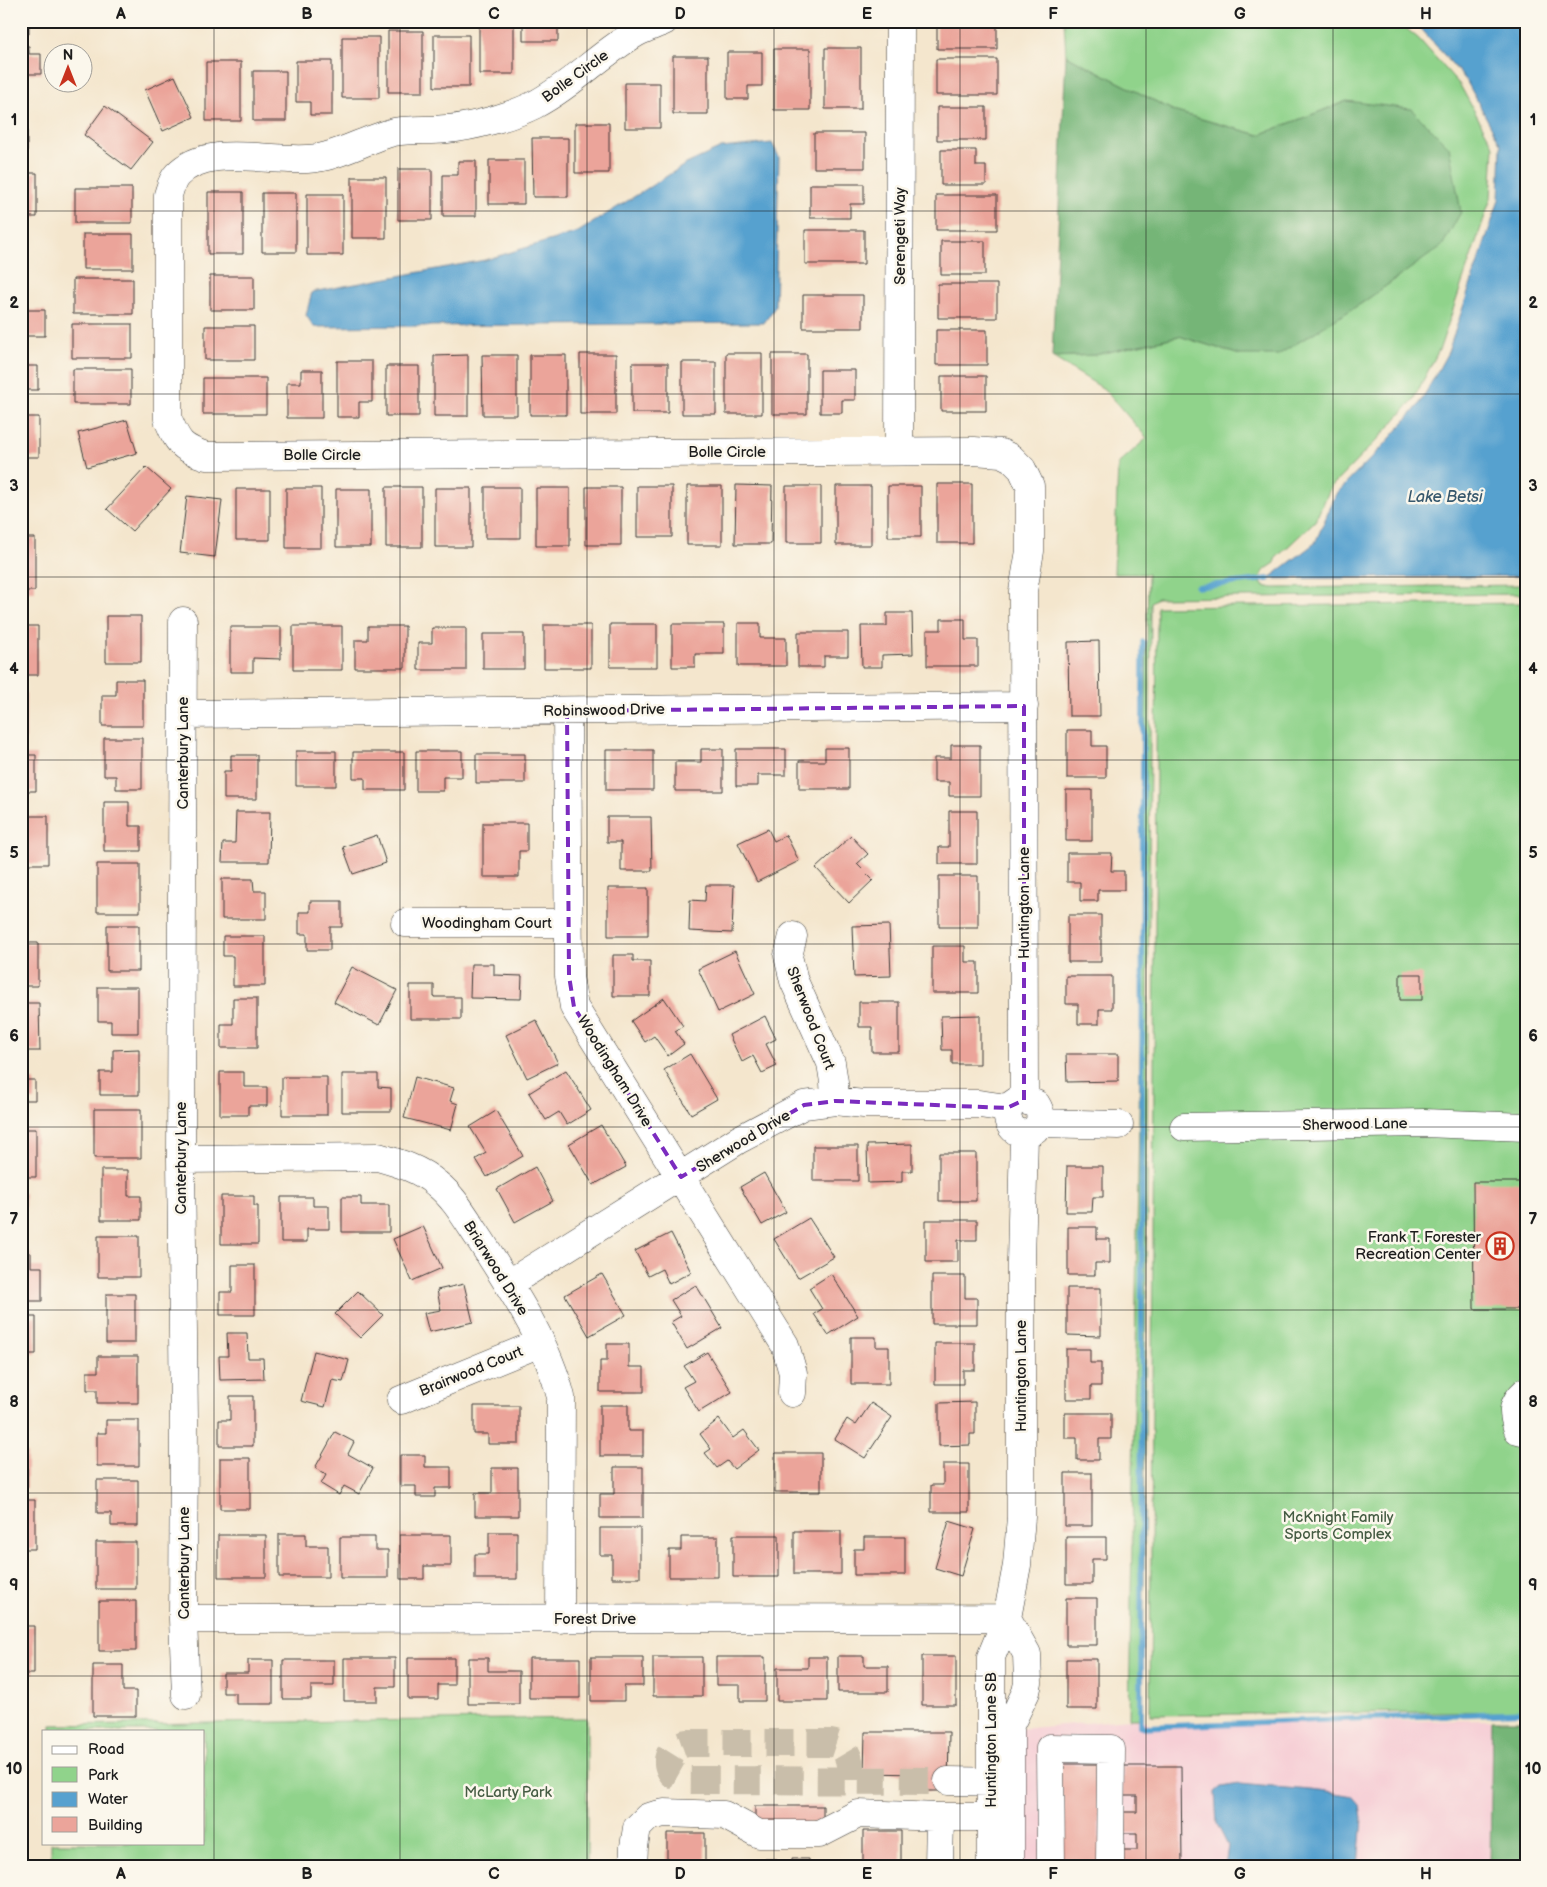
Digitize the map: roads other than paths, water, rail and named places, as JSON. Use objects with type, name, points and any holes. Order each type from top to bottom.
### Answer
[{"type":"street","name":"Bolle Circle","points":[[664,21],[637,32],[607,53],[572,82],[533,105],[482,123],[448,129],[412,130],[392,133],[343,152],[319,158],[209,157],[190,163],[175,176],[168,196],[168,419],[175,437],[188,450],[206,456],[899,451],[1001,453],[1011,458],[1022,469],[1030,486],[1030,551],[1023,591],[1024,706]]},
{"type":"street","name":"Serengeti Way","points":[[899,451],[900,21]]},
{"type":"street","name":"Canterbury Lane","points":[[183,621],[181,1159],[184,1421],[183,1619],[186,1695]]},
{"type":"street","name":"Robinswood Drive","points":[[183,714],[1024,706]]},
{"type":"street","name":"Huntington Lane","points":[[1007,1618],[1017,1565],[1022,1517],[1021,1263],[1032,1128],[1017,1132],[1008,1123],[1015,1104],[1024,706]]},
{"type":"street","name":"Woodingham Drive","points":[[567,710],[569,976],[574,1007],[785,1345],[793,1373],[792,1393]]},
{"type":"street","name":"Woodingham Court","points":[[405,923],[568,923]]},
{"type":"street","name":"Sherwood Court","points":[[793,936],[788,956],[794,981],[830,1063],[835,1101]]},
{"type":"street","name":"Sherwood Drive","points":[[508,1284],[738,1140],[804,1105],[835,1101],[864,1104],[1015,1104]]},
{"type":"street","name":"Sherwood Lane","points":[[1184,1126],[1424,1123],[1526,1127]]},
{"type":"street","points":[[1032,1128],[1119,1125]]},
{"type":"street","name":"Briarwood Drive","points":[[181,1159],[378,1157],[409,1166],[436,1182],[453,1199],[508,1284],[555,1374],[561,1397],[560,1619]]},
{"type":"street","name":"Brairwood Court","points":[[402,1400],[540,1343]]},
{"type":"street","points":[[1526,1391],[1517,1399],[1512,1414],[1518,1430],[1526,1432]]},
{"type":"street","points":[[1007,1618],[1027,1654],[1028,1683],[1026,1692],[1000,1746],[1000,1817],[1010,1866]]},
{"type":"street","name":"Forest Drive","points":[[183,1619],[1007,1618]]},
{"type":"street","name":"Huntington Lane SB","points":[[1000,1746],[990,1657],[1007,1618]]},
{"type":"street","points":[[1000,1746],[1112,1749],[1110,1866]]},
{"type":"street","points":[[1050,1748],[1051,1866]]},
{"type":"street","points":[[948,1781],[1000,1782]]},
{"type":"street","points":[[634,1866],[637,1828],[648,1816],[664,1813],[724,1815],[759,1834],[819,1834],[858,1814],[1000,1817]]},
{"type":"street","points":[[938,1866],[940,1817]]},
{"type":"street","name":"Huntington Lane SB","points":[[991,1866],[1000,1817]]},
{"type":"water","name":"Lake Betsi","points":[[1411,21],[1526,21],[1526,576],[1268,579],[1315,543],[1336,494],[1386,443],[1419,405],[1448,352],[1499,200],[1501,145],[1466,80],[1424,32]]},
{"type":"water","points":[[772,143],[779,157],[775,307],[764,323],[314,327],[306,315],[312,292],[485,260],[578,232],[686,164],[721,148]]},
{"type":"water","points":[[1240,1784],[1311,1790],[1353,1796],[1360,1804],[1362,1818],[1358,1866],[1225,1866],[1228,1846],[1217,1824],[1215,1792],[1221,1787]]},
{"type":"waterway","points":[[1197,587],[1268,579]]},
{"type":"waterway","points":[[1143,642],[1141,1727],[1526,1712]]},
{"type":"tunnel","points":[[851,1780],[848,1756],[841,1747],[830,1743],[688,1743],[679,1745],[673,1750],[669,1755],[668,1761],[669,1768],[673,1773],[679,1778],[687,1780],[948,1781]]},
{"type":"place","name":"Frank T. Forester Recreation Center","points":[[1500,1246]]},
{"type":"park label","name":"McKnight Family Sports Complex","points":[[1338,1526]]},
{"type":"park label","name":"McLarty Park","points":[[508,1792]]}]
